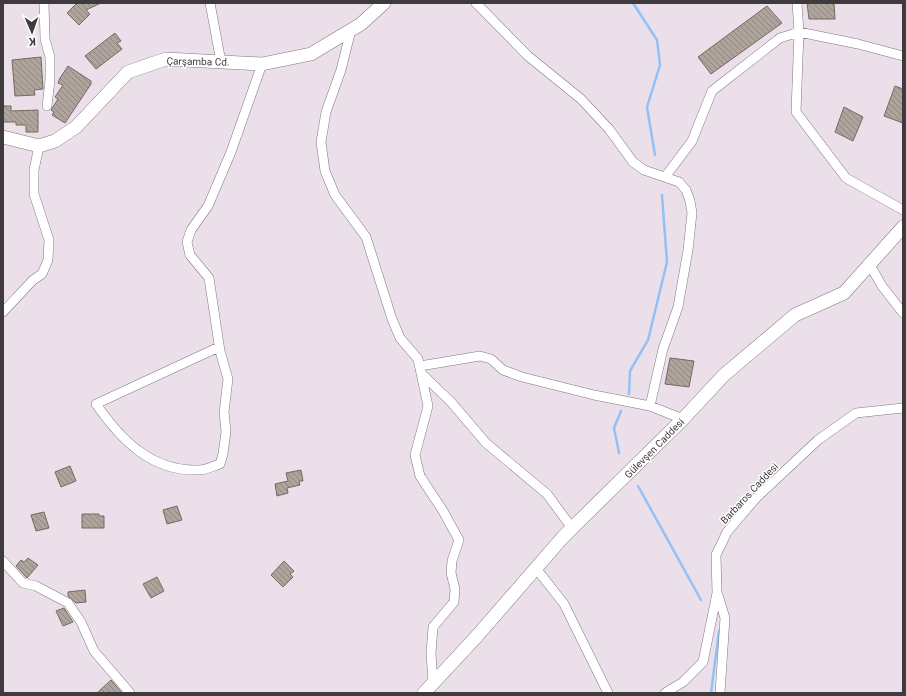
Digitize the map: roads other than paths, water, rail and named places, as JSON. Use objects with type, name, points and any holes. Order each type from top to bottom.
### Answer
[{"type":"street","points":[[44,3],[45,39],[50,57],[47,106]]},
{"type":"street","points":[[210,3],[221,62]]},
{"type":"street","name":"Çarşamba Cd.","points":[[38,146],[55,141],[76,127],[128,72],[166,59],[262,64],[311,54],[361,24],[384,3]]},
{"type":"street","points":[[476,3],[528,56],[581,99],[610,129],[633,162],[644,170],[679,182],[686,190],[690,201],[692,221],[678,307],[663,349],[650,406]]},
{"type":"street","points":[[797,3],[799,32],[796,112],[846,178],[903,210]]},
{"type":"street","points":[[351,30],[341,70],[326,112],[321,142],[325,171],[335,195],[366,237],[392,318],[400,338],[418,358],[428,406],[415,455],[420,476],[443,511],[459,540],[452,561],[451,573],[455,588],[454,602],[434,627],[431,653],[433,682]]},
{"type":"street","points":[[665,177],[692,141],[712,91],[780,38],[799,32],[858,44],[903,56]]},
{"type":"street","points":[[219,347],[96,404],[111,424],[142,454],[158,463],[171,468],[200,470],[220,464],[226,432],[225,405],[228,379],[219,347],[210,278],[190,255],[187,242],[191,230],[208,206],[231,152],[262,64]]},
{"type":"street","points":[[3,137],[38,146],[34,170],[34,194],[49,240],[48,260],[42,274],[33,280],[3,312]]},
{"type":"street","name":"Gülevşen Caddesi","points":[[424,693],[478,636],[535,568],[572,528],[683,419],[724,375],[795,315],[844,293],[903,227]]},
{"type":"street","points":[[870,265],[882,286],[903,313]]},
{"type":"street","points":[[421,370],[480,356],[491,359],[503,370],[522,377],[594,395],[650,406],[683,419]]},
{"type":"street","points":[[421,370],[486,443],[546,494],[572,528]]},
{"type":"street","name":"Barbaros Caddesi","points":[[665,693],[683,682],[703,662],[717,594],[716,555],[727,532],[756,498],[818,440],[856,414],[903,408]]},
{"type":"street","points":[[3,561],[23,583],[36,586],[68,603],[81,622],[94,651],[130,693]]},
{"type":"street","points":[[535,568],[564,604],[608,693]]},
{"type":"street","points":[[717,594],[725,618],[720,693]]},
{"type":"waterway","points":[[633,3],[657,40],[660,65],[647,107],[655,155]]},
{"type":"waterway","points":[[629,394],[630,371],[648,340],[667,262],[662,195]]},
{"type":"waterway","points":[[619,453],[614,428],[621,411]]},
{"type":"waterway","points":[[638,486],[701,600]]},
{"type":"waterway","points":[[711,693],[719,631]]}]
